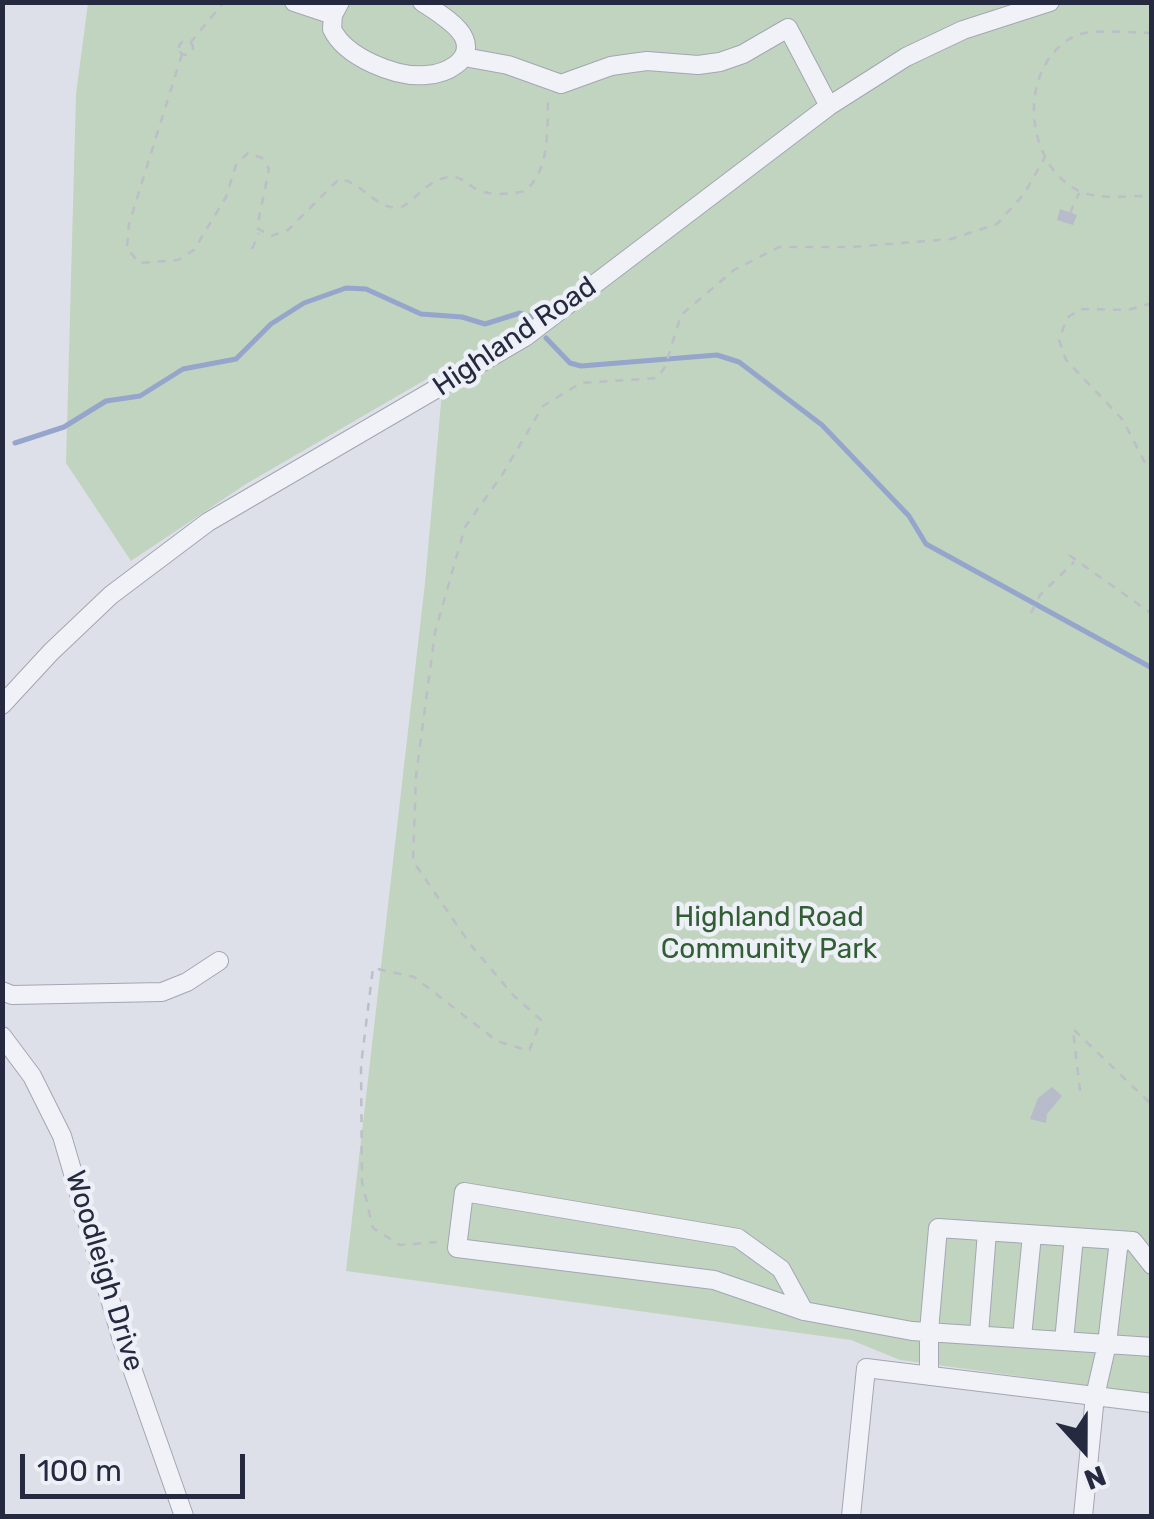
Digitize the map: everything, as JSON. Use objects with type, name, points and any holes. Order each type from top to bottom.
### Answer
[{"type":"street","points":[[294,2],[337,9],[332,28],[340,41],[358,55],[383,66],[426,76],[446,70],[464,57],[466,47],[460,31],[422,2]]},
{"type":"street","name":"Highland Road","points":[[2,705],[75,628],[171,548],[262,488],[460,378],[525,337],[830,106],[906,57],[963,30],[1050,2]]},
{"type":"street","points":[[464,57],[508,65],[561,84],[611,66],[647,61],[698,65],[720,62],[788,28],[830,106]]},
{"type":"street","points":[[2,992],[162,992],[219,962]]},
{"type":"street","name":"Woodleigh Drive","points":[[2,1036],[32,1076],[62,1136],[122,1340],[184,1516]]},
{"type":"street","points":[[804,1311],[781,1269],[738,1238],[464,1192],[457,1248],[714,1280],[804,1311],[912,1331],[1152,1347]]},
{"type":"street","points":[[929,1376],[938,1228],[1132,1241],[1152,1265]]},
{"type":"street","points":[[979,1334],[987,1232]]},
{"type":"street","points":[[1022,1338],[1032,1234]]},
{"type":"street","points":[[1064,1340],[1074,1237]]},
{"type":"street","points":[[1083,1516],[1095,1396],[1107,1344],[1119,1240]]},
{"type":"street","points":[[851,1516],[866,1368],[1152,1403]]},
{"type":"path","points":[[224,2],[190,43],[180,44],[182,54],[127,240],[130,254],[139,263],[178,260],[188,255],[224,201],[236,165],[248,153],[262,158],[269,168],[257,223],[260,232],[252,249]]},
{"type":"path","points":[[1152,33],[1078,34],[1042,64],[1035,129],[1044,156],[1062,179],[1080,192],[1152,199]]},
{"type":"path","points":[[182,54],[192,52],[190,43]]},
{"type":"path","points":[[260,232],[276,235],[288,230],[339,179],[348,180],[384,205],[399,208],[407,205],[421,188],[449,177],[463,179],[482,192],[526,191],[534,182],[545,150],[548,79]]},
{"type":"path","points":[[437,1242],[400,1245],[374,1228],[362,1182],[361,1065],[373,968],[414,977],[497,1041],[529,1051],[541,1020],[513,995],[470,944],[413,861],[416,776],[435,632],[465,527],[543,406],[581,383],[657,378],[665,367],[681,315],[734,270],[779,247],[951,240],[997,224],[1024,194],[1044,156]]},
{"type":"path","points":[[1070,213],[1080,192]]},
{"type":"path","points":[[1152,303],[1128,310],[1080,309],[1067,318],[1059,340],[1066,360],[1123,420],[1144,462],[1152,469]]},
{"type":"path","points":[[1069,556],[1152,614]]},
{"type":"path","points":[[1031,614],[1040,595],[1076,560]]},
{"type":"path","points":[[1080,1091],[1072,1029],[1152,1105]]},
{"type":"green space","name":"Highland Road Community Park","points":[[88,3],[1151,3],[1151,1394],[900,1360],[851,1340],[346,1271],[425,583],[444,369],[246,484],[131,561],[66,463],[76,94]]},
{"type":"building","points":[[1060,209],[1077,215],[1073,225],[1057,220]]},
{"type":"building","points":[[1052,1087],[1062,1096],[1047,1114],[1046,1123],[1030,1119],[1038,1098]]},
{"type":"waterway","points":[[15,443],[64,427],[106,401],[140,396],[183,369],[236,359],[271,324],[304,303],[346,288],[366,289],[421,314],[462,317],[485,324],[520,313],[532,317]]},
{"type":"waterway","points":[[546,338],[570,363],[581,366],[717,355],[739,362],[822,425],[909,516],[926,544],[1152,668]]}]
